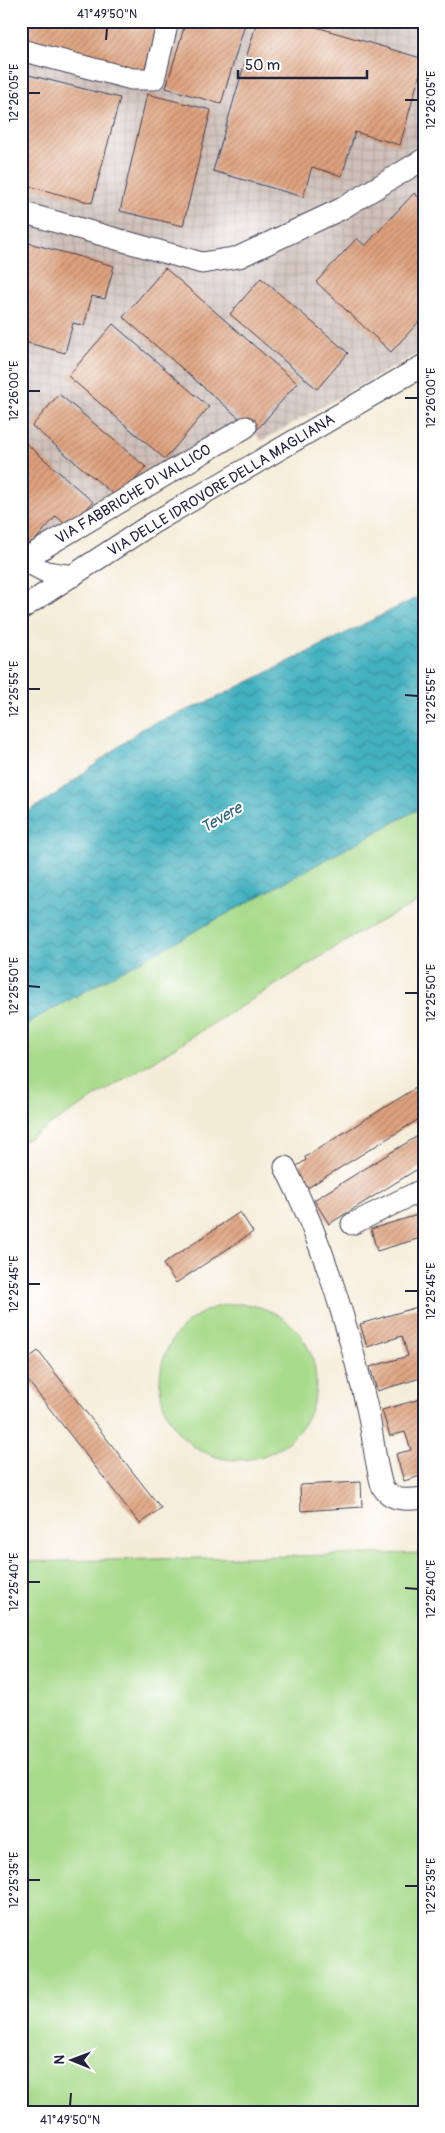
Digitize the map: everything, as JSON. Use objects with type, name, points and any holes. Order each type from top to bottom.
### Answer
[{"type":"street","points":[[21,50],[132,79],[154,79],[168,21]]},
{"type":"street","points":[[21,212],[202,262],[239,257],[341,209],[424,159]]},
{"type":"street","name":"VIA DELLE IDROVORE DELLA MAGLIANA","points":[[21,609],[153,523],[424,365]]},
{"type":"street","name":"VIA FABBRICHE DI VALLICO","points":[[22,559],[246,427]]},
{"type":"street","points":[[22,559],[46,572],[72,576]]},
{"type":"street","points":[[285,1167],[308,1214],[328,1268],[362,1389],[382,1486],[390,1496],[396,1498],[424,1498]]},
{"type":"street","points":[[352,1224],[424,1189]]},
{"type":"shaded area","points":[[21,21],[424,21],[424,350],[261,441],[255,432],[32,544],[21,535]]},
{"type":"green space","points":[[424,806],[424,899],[367,928],[21,1143],[21,1030],[36,1018]]},
{"type":"green space","points":[[230,1304],[246,1304],[261,1307],[275,1313],[298,1332],[307,1345],[313,1359],[316,1382],[315,1397],[307,1419],[288,1442],[275,1451],[261,1457],[246,1460],[230,1460],[215,1457],[201,1451],[178,1432],[169,1419],[163,1405],[160,1390],[160,1374],[163,1359],[169,1345],[188,1322],[201,1313],[215,1307]]},
{"type":"green space","points":[[424,1553],[424,2112],[21,2112],[21,1562]]},
{"type":"water","name":"Tevere","points":[[424,594],[424,806],[36,1018],[21,1030],[21,816],[59,792],[143,728],[212,700]]},
{"type":"building","points":[[21,21],[157,21],[144,73],[21,42]]},
{"type":"building","points":[[186,21],[246,21],[221,104],[166,88]]},
{"type":"building","points":[[257,21],[296,21],[424,59],[400,145],[355,132],[342,176],[312,167],[303,197],[213,171]]},
{"type":"building","points":[[21,73],[120,98],[92,203],[21,184]]},
{"type":"building","points":[[147,94],[211,110],[183,226],[120,211]]},
{"type":"building","points":[[414,193],[424,203],[424,316],[391,352],[316,282],[357,238],[365,246]]},
{"type":"building","points":[[21,241],[114,266],[105,299],[92,296],[84,326],[73,323],[65,353],[21,341]]},
{"type":"building","points":[[165,268],[297,383],[255,432],[123,317]]},
{"type":"building","points":[[261,278],[348,353],[317,389],[230,314]]},
{"type":"building","points":[[113,324],[209,407],[165,459],[68,376]]},
{"type":"building","points":[[59,394],[146,467],[119,499],[32,426]]},
{"type":"building","points":[[21,439],[93,502],[70,528],[56,516],[32,544],[21,535]]},
{"type":"building","points":[[419,1086],[424,1094],[424,1116],[304,1190],[291,1170],[306,1160],[305,1157]]},
{"type":"building","points":[[424,1132],[424,1165],[329,1224],[314,1200]]},
{"type":"building","points":[[240,1212],[253,1232],[176,1283],[163,1264]]},
{"type":"building","points":[[424,1213],[424,1237],[377,1251],[371,1229]]},
{"type":"building","points":[[424,1305],[424,1377],[377,1391],[370,1367],[408,1356],[402,1336],[367,1347],[360,1324]]},
{"type":"building","points":[[38,1351],[161,1508],[140,1524],[21,1372],[21,1364]]},
{"type":"building","points":[[424,1398],[424,1475],[404,1481],[396,1454],[411,1450],[405,1432],[390,1436],[382,1410]]},
{"type":"building","points":[[361,1482],[362,1507],[301,1511],[300,1485]]}]
